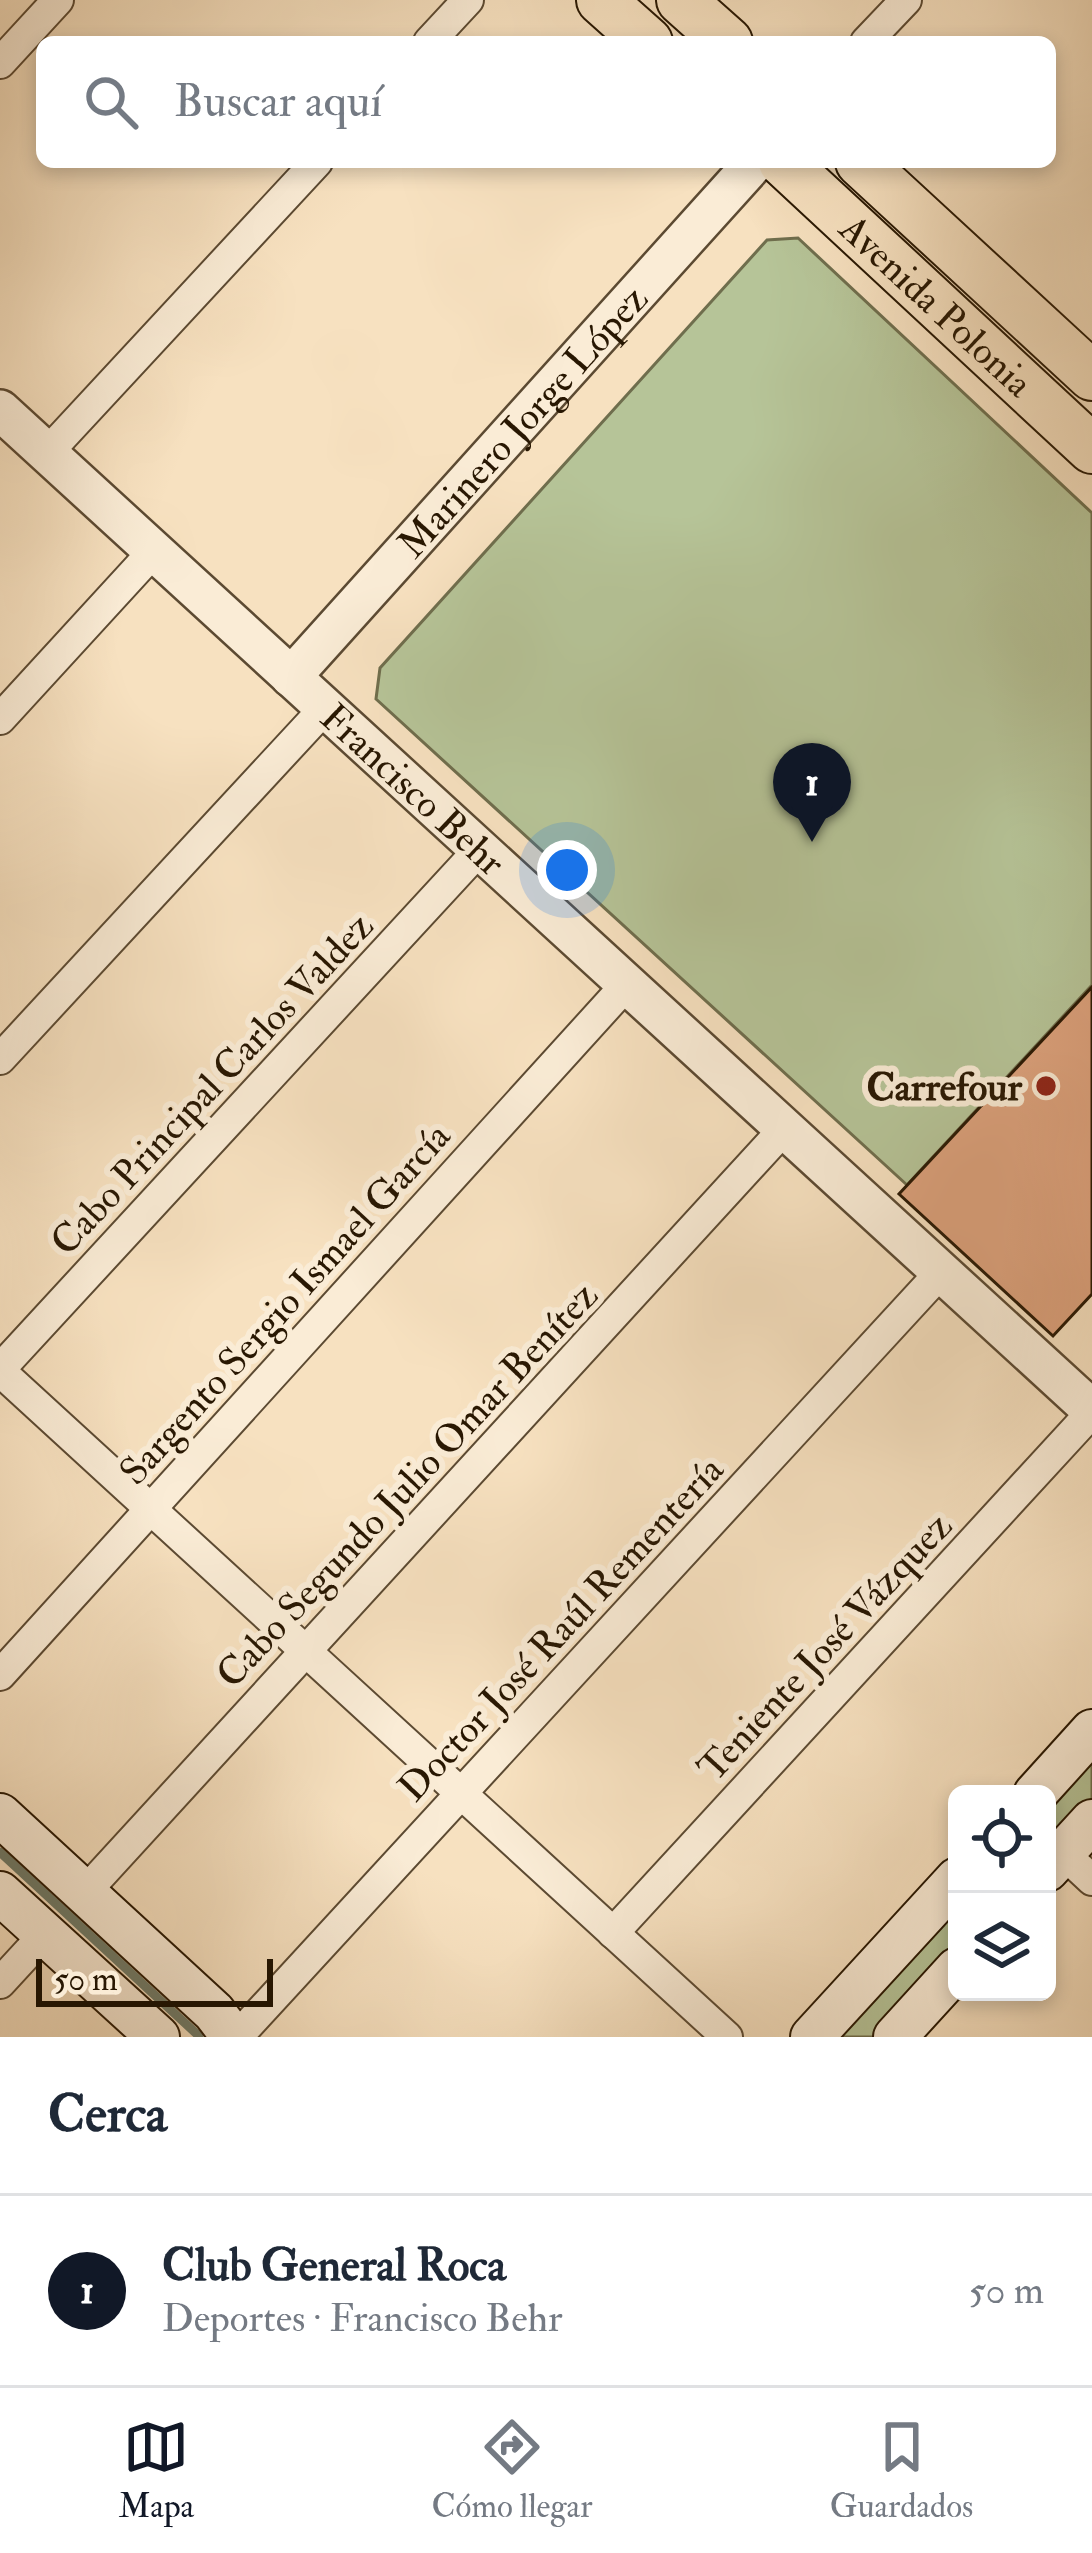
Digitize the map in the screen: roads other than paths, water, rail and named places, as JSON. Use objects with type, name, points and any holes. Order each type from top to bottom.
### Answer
[{"type":"main road","points":[[601,0],[641,36]]},
{"type":"main road","points":[[683,13],[719,36]]},
{"type":"main road","name":"Avenida Polonia","points":[[789,168],[1092,449]]},
{"type":"main road","name":"Avenida Polonia","points":[[867,168],[1092,376]]},
{"type":"main road","points":[[1042,1785],[1092,1731]]},
{"type":"main road","points":[[0,1815],[235,2037]]},
{"type":"main road","points":[[1067,1868],[1092,1821]]},
{"type":"main road","points":[[812,2037],[948,1889]]},
{"type":"main road","points":[[0,1893],[158,2037]]},
{"type":"main road","points":[[896,2037],[948,1979]]},
{"type":"street","points":[[0,63],[58,0]]},
{"type":"street","points":[[435,36],[468,0]]},
{"type":"street","points":[[872,36],[906,0]]},
{"type":"street","points":[[47,453],[311,168]]},
{"type":"street","name":"Marinero Jorge López","points":[[291,677],[750,168]]},
{"type":"street","name":"Francisco Behr","points":[[0,410],[1092,1411]]},
{"type":"street","points":[[0,719],[154,551]]},
{"type":"street","points":[[0,1059],[325,708]]},
{"type":"street","name":"Cabo Principal Carlos Valdez","points":[[0,1370],[479,850]]},
{"type":"street","name":"Sargento Sergio Ismael García","points":[[0,1675],[627,984]]},
{"type":"street","name":"Cabo Segundo Julio Omar Benítez","points":[[85,1892],[784,1129]]},
{"type":"street","name":"Doctor José Raúl Rementería","points":[[235,2037],[940,1271]]},
{"type":"street","points":[[0,1370],[727,2037]]},
{"type":"street","name":"Teniente José Vázquez","points":[[613,1933],[1092,1411]]},
{"type":"street","points":[[0,1983],[46,1933]]},
{"type":"waterway","points":[[0,1852],[199,2036]]},
{"type":"place","name":"Club General Roca","points":[[812,842]]},
{"type":"place","name":"Carrefour","points":[[1046,1086]]}]
